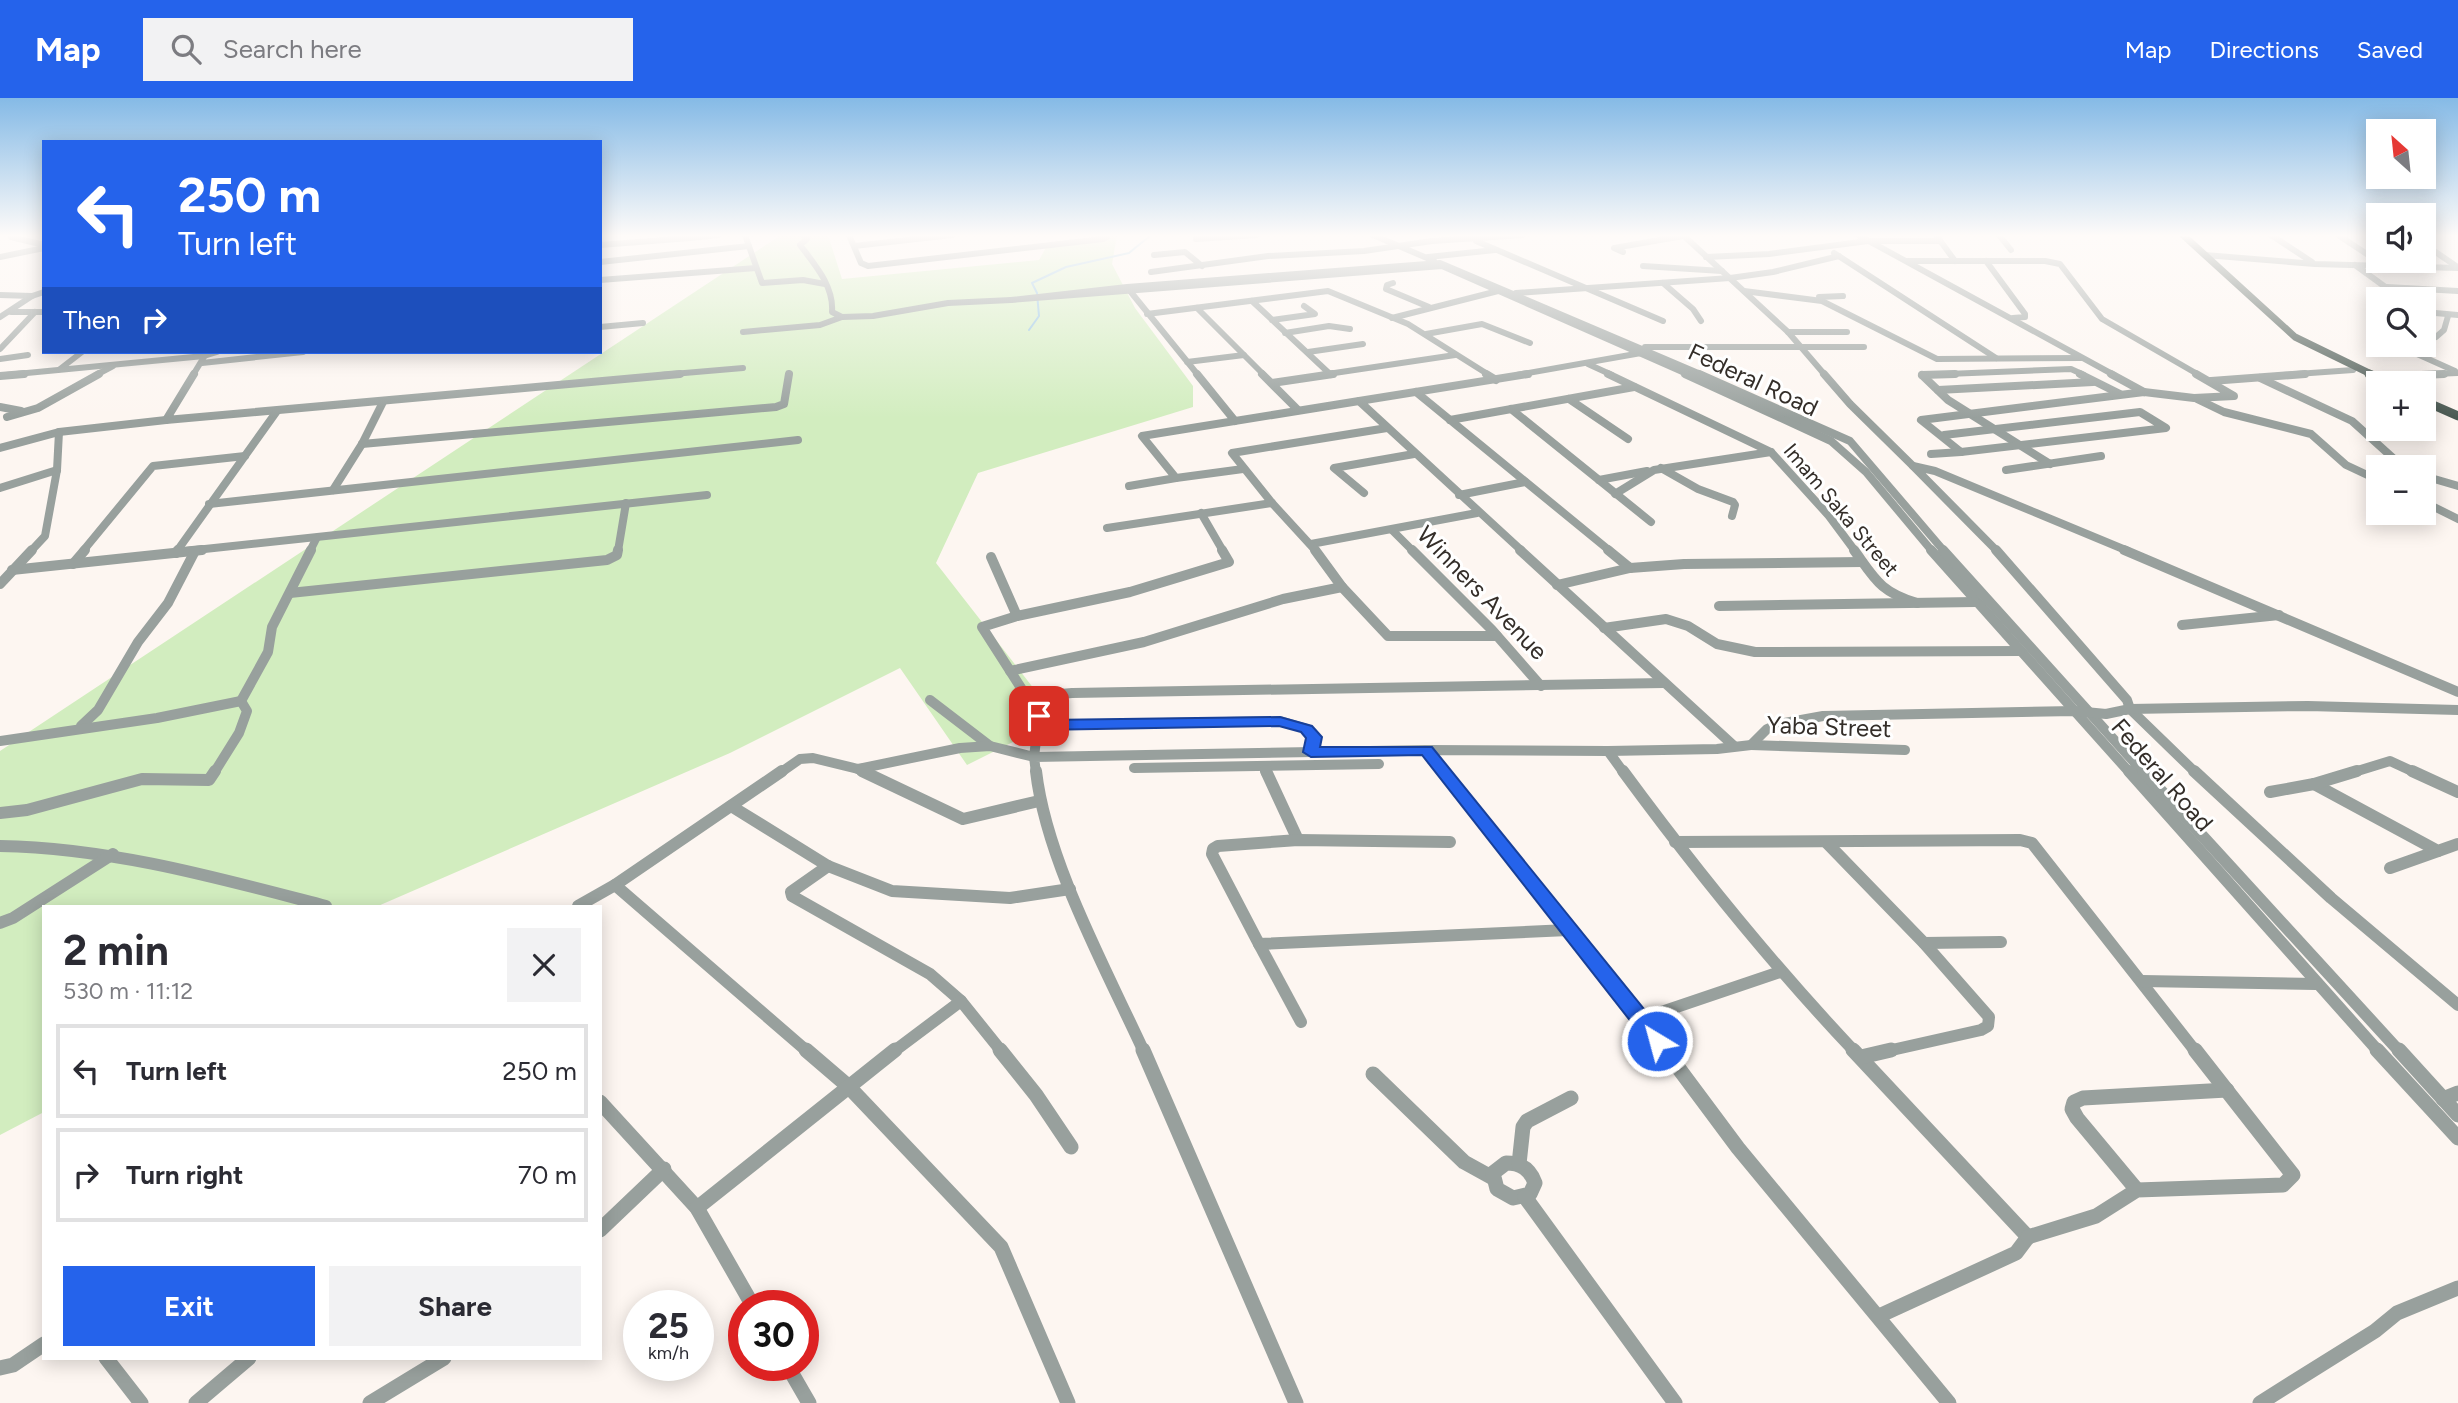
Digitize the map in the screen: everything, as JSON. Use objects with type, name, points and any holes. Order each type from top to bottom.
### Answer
[{"type":"main road","points":[[2241,296],[2283,335],[2300,346],[2366,376]]},
{"type":"main road","points":[[2250,296],[2295,337],[2366,372]]},
{"type":"main road","points":[[2436,405],[2458,414]]},
{"type":"street","points":[[11,312],[10,309],[32,296]]},
{"type":"street","points":[[831,296],[832,312],[842,317]]},
{"type":"street","name":"Federal Road","points":[[1047,297],[1060,296]]},
{"type":"street","name":"Federal Road","points":[[743,332],[820,325],[842,317],[873,316],[948,303],[1065,296]]},
{"type":"street","points":[[1133,296],[1235,421]]},
{"type":"street","points":[[1147,314],[1287,296]]},
{"type":"street","points":[[1341,296],[1426,334],[1496,380]]},
{"type":"street","points":[[1402,296],[1429,307]]},
{"type":"street","points":[[1392,318],[1477,296]]},
{"type":"street","name":"Federal Road","points":[[1510,296],[1640,350]]},
{"type":"street","name":"Federal Road","points":[[1519,296],[1755,402],[1850,441],[2316,984],[2458,1138]]},
{"type":"street","points":[[1604,296],[1662,321]]},
{"type":"street","points":[[1678,296],[1693,309],[1701,321]]},
{"type":"street","points":[[1749,296],[1802,347],[1850,404],[2018,572],[2127,700],[2130,709],[2220,797],[2394,953],[2458,1005]]},
{"type":"street","points":[[1784,296],[1818,300],[1937,359],[2081,358]]},
{"type":"street","points":[[1818,300],[1822,297],[1843,296]]},
{"type":"street","points":[[1900,296],[1996,358]]},
{"type":"street","points":[[1972,296],[2144,392]]},
{"type":"street","points":[[2012,296],[2025,314],[2025,317],[2013,318]]},
{"type":"street","points":[[1961,452],[1944,435],[1921,420],[2144,392],[2194,398],[2234,396],[2102,319],[2084,296]]},
{"type":"street","points":[[1252,301],[1331,374]]},
{"type":"street","points":[[1197,308],[1298,410]]},
{"type":"street","points":[[1272,320],[1315,314],[1307,308],[1320,308]]},
{"type":"street","points":[[0,317],[11,312],[40,312]]},
{"type":"street","points":[[0,349],[40,312]]},
{"type":"street","points":[[2436,314],[2458,315]]},
{"type":"street","points":[[2436,337],[2444,330],[2448,316]]},
{"type":"street","points":[[602,327],[643,323]]},
{"type":"street","points":[[1426,334],[1482,324],[1530,343]]},
{"type":"street","points":[[1285,333],[1329,326],[1350,328]]},
{"type":"street","points":[[1788,332],[1847,332]]},
{"type":"street","points":[[1308,352],[1363,344]]},
{"type":"street","points":[[1176,478],[1142,436],[1496,380],[1588,364],[1640,350],[1864,347]]},
{"type":"street","points":[[58,370],[79,354]]},
{"type":"street","points":[[0,376],[263,354]]},
{"type":"street","points":[[0,359],[28,355]]},
{"type":"street","points":[[1187,362],[1244,355]]},
{"type":"street","points":[[1272,383],[1455,355]]},
{"type":"street","points":[[166,420],[204,357]]},
{"type":"street","points":[[2423,357],[2458,373]]},
{"type":"street","name":"Imam Saka Street","points":[[1588,364],[1771,452],[1829,516],[1862,562],[1888,592],[1917,603]]},
{"type":"street","points":[[7,417],[38,408],[115,365]]},
{"type":"street","points":[[0,448],[59,432],[166,420],[743,368]]},
{"type":"street","points":[[2050,464],[1972,414],[1922,375],[2071,369],[2121,395]]},
{"type":"street","points":[[2208,381],[2353,370]]},
{"type":"street","points":[[362,444],[776,407],[784,404],[789,373]]},
{"type":"street","points":[[2436,374],[2458,373]]},
{"type":"street","points":[[2260,379],[2352,421],[2390,455]]},
{"type":"street","points":[[1938,390],[2095,382]]},
{"type":"street","points":[[1450,420],[1634,387]]},
{"type":"street","points":[[1416,392],[1630,568]]},
{"type":"street","points":[[2194,398],[2224,412],[2311,434],[2346,465],[2366,474]]},
{"type":"street","points":[[1569,399],[1628,439]]},
{"type":"street","points":[[1359,401],[1734,746]]},
{"type":"street","points":[[333,490],[362,444],[383,402]]},
{"type":"street","name":"Federal Road","points":[[1755,402],[1830,441],[1850,456],[1975,603],[2081,711],[2458,1115]]},
{"type":"street","points":[[0,407],[21,411]]},
{"type":"street","points":[[1511,409],[1651,522]]},
{"type":"street","points":[[176,553],[277,411]]},
{"type":"street","points":[[1931,454],[2166,428],[2140,412],[1944,435]]},
{"type":"street","points":[[1387,428],[1232,453],[1272,503],[1311,544],[1342,587],[1388,636],[1497,636]]},
{"type":"street","points":[[0,584],[45,536],[57,470],[59,432]]},
{"type":"street","points":[[209,504],[798,440]]},
{"type":"street","points":[[1599,480],[1771,452]]},
{"type":"street","points":[[1364,494],[1334,468],[1415,454]]},
{"type":"street","points":[[73,564],[153,466],[245,456]]},
{"type":"street","points":[[2006,470],[2101,456]]},
{"type":"street","points":[[1913,466],[1948,476],[2282,615],[2458,692]]},
{"type":"street","points":[[1129,486],[1243,469]]},
{"type":"street","points":[[1615,494],[1657,469]]},
{"type":"street","points":[[1657,469],[1733,502],[1735,505],[1732,516]]},
{"type":"street","points":[[0,488],[57,470]]},
{"type":"street","points":[[2436,480],[2458,486]]},
{"type":"street","points":[[1459,495],[1525,482]]},
{"type":"street","points":[[12,570],[707,495]]},
{"type":"street","points":[[290,593],[607,560],[617,555],[626,503]]},
{"type":"street","points":[[1107,528],[1272,503]]},
{"type":"street","points":[[2436,508],[2458,519]]},
{"type":"street","points":[[1201,513],[1229,562],[1130,592],[1017,616],[982,627],[1039,716],[1034,757],[1039,801],[1070,889],[1162,1092],[1296,1403]]},
{"type":"street","points":[[1311,544],[1478,513]]},
{"type":"street","name":"Winners Avenue","points":[[1392,530],[1497,636],[1541,686]]},
{"type":"street","points":[[0,741],[79,727],[157,718],[241,701],[268,652],[268,636],[316,539]]},
{"type":"street","points":[[79,727],[98,710],[138,642],[168,603],[195,551]]},
{"type":"street","points":[[991,557],[1017,616]]},
{"type":"street","points":[[1557,585],[1630,568],[1684,564],[1862,562]]},
{"type":"street","points":[[1010,671],[1175,633],[1245,610],[1342,587]]},
{"type":"street","points":[[1718,606],[1975,603]]},
{"type":"street","points":[[2182,625],[2282,615]]},
{"type":"street","points":[[1604,628],[1666,619],[1688,626],[1717,644],[1755,652],[2020,651]]},
{"type":"street","points":[[1027,697],[1100,693],[1664,683]]},
{"type":"street","points":[[930,700],[990,746]]},
{"type":"street","points":[[0,813],[27,810],[142,779],[209,780],[239,733],[247,710],[241,701]]},
{"type":"street","points":[[1751,745],[1767,729],[1779,724],[1823,716],[1923,712],[2081,711],[2106,714],[2130,709],[2308,705],[2458,710]]},
{"type":"street","points":[[1038,725],[1280,721],[1307,729],[1314,737],[1311,752]]},
{"type":"street","name":"Yaba Street","points":[[990,746],[1034,757],[1426,750],[1608,751],[1751,745],[1905,750]]},
{"type":"street","points":[[858,769],[960,748],[990,746]]},
{"type":"street","points":[[1426,750],[1641,1019],[1738,1148],[1949,1403]]},
{"type":"street","points":[[1608,751],[1675,842],[1780,972],[2028,1237]]},
{"type":"street","points":[[580,905],[615,885],[800,759],[813,758],[858,769],[963,819],[982,817],[1039,801]]},
{"type":"street","points":[[2270,792],[2314,784],[2390,761],[2458,792]]},
{"type":"street","points":[[1134,768],[1379,764]]},
{"type":"street","points":[[1264,766],[1273,791],[1298,840]]},
{"type":"street","points":[[2314,784],[2438,852]]},
{"type":"street","points":[[731,806],[828,866],[892,891],[1010,898],[1070,889]]},
{"type":"street","points":[[1301,1022],[1215,864],[1213,849],[1298,840],[1450,842]]},
{"type":"street","points":[[1675,842],[2020,840],[2032,843],[2293,1175],[2283,1185],[2137,1190],[2096,1216],[2028,1237],[2016,1253],[1879,1316]]},
{"type":"street","points":[[1826,842],[1924,943],[1989,1017],[1988,1026],[1959,1036],[1861,1057]]},
{"type":"street","points":[[2390,867],[2458,844]]},
{"type":"street","points":[[0,846],[44,847],[113,854],[322,905]]},
{"type":"street","points":[[0,923],[113,854]]},
{"type":"street","points":[[828,866],[791,892],[792,896],[930,974],[961,1001],[1021,1076],[1071,1147]]},
{"type":"street","points":[[615,885],[716,975],[848,1086],[1001,1247],[1068,1403]]},
{"type":"street","points":[[1259,944],[1568,930]]},
{"type":"street","points":[[1924,943],[2000,942]]},
{"type":"street","points":[[1641,1019],[1780,972]]},
{"type":"street","points":[[2142,981],[2316,984]]},
{"type":"street","points":[[697,1208],[848,1086],[961,1001]]},
{"type":"street","points":[[1373,1074],[1464,1162],[1493,1178],[1501,1193],[1513,1198],[1525,1197],[1534,1189],[1535,1183],[1530,1172],[1518,1164],[1500,1165],[1493,1178]]},
{"type":"street","points":[[2137,1190],[2077,1118],[2073,1109],[2074,1102],[2083,1098],[2227,1090]]},
{"type":"street","points":[[2443,1099],[2458,1093]]},
{"type":"street","points":[[1518,1164],[1522,1133],[1527,1121],[1571,1098]]},
{"type":"street","points":[[602,1104],[697,1208],[744,1290]]},
{"type":"street","points":[[602,1228],[664,1169]]},
{"type":"street","points":[[1525,1197],[1675,1403]]},
{"type":"street","points":[[2260,1403],[2375,1331],[2397,1313],[2458,1288]]},
{"type":"street","points":[[0,1368],[13,1365],[42,1345]]},
{"type":"street","points":[[108,1360],[141,1403]]},
{"type":"street","points":[[196,1403],[247,1360]]},
{"type":"street","points":[[370,1403],[441,1360]]},
{"type":"street","points":[[797,1381],[809,1403]]},
{"type":"green space","points":[[689,296],[1129,296],[1193,386],[1193,407],[978,473],[936,563],[1045,703],[1063,717],[967,765],[900,668],[730,753],[380,905],[42,905],[42,1113],[0,1135],[0,751]]},
{"type":"waterway","points":[[1029,330],[1039,316],[1037,296]]},
{"type":"route","points":[[1039,716],[1038,725],[1280,721],[1307,729],[1314,737],[1311,752],[1426,750],[1657,1041]]}]
